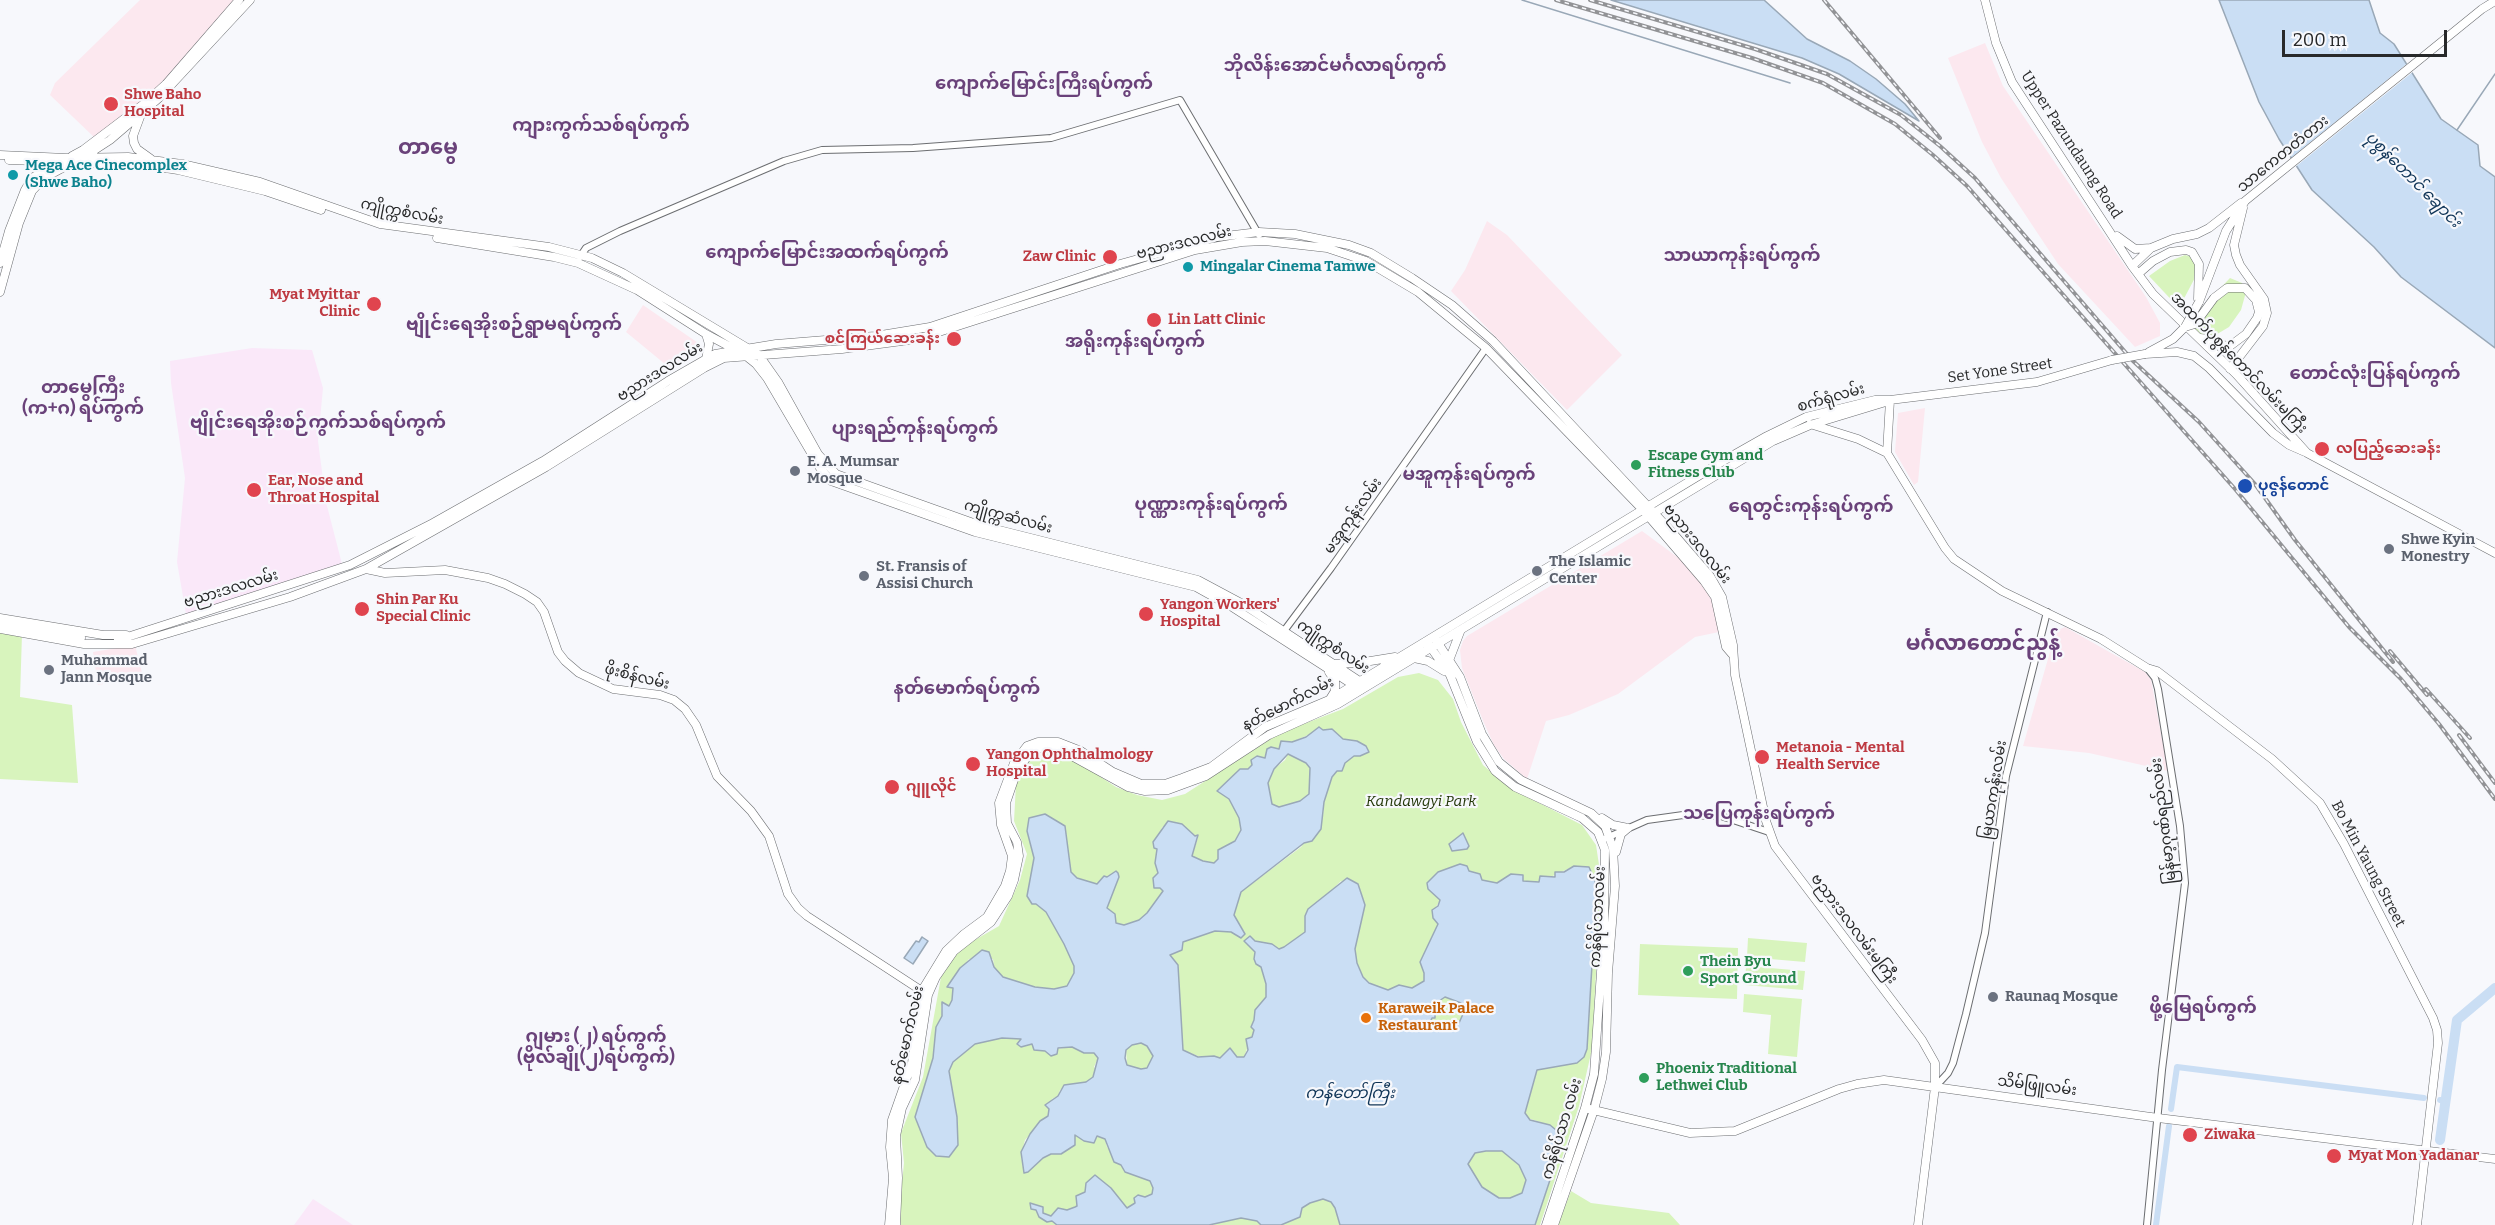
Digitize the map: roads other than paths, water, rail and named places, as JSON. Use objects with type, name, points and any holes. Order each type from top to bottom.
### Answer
[{"type":"main road","points":[[0,292],[19,223],[32,191],[44,178],[145,103],[185,65],[239,0]]},
{"type":"main road","points":[[83,157],[107,143],[140,116],[180,78],[250,0]]},
{"type":"main road","name":"Upper Pazundaung Road","points":[[1985,0],[1996,43],[2012,82],[2113,233],[2132,266]]},
{"type":"main road","name":"သာကေတတံတား","points":[[2112,360],[2145,354],[2173,339],[2185,327],[2199,302],[2226,231],[2245,201],[2482,9],[2495,2]]},
{"type":"main road","points":[[140,116],[134,128],[134,143],[137,149],[152,159]]},
{"type":"main road","name":"ကျိုက္ကစံလမ်း","points":[[0,154],[69,161],[135,164],[178,170],[265,191],[370,226],[554,257],[579,259],[609,266],[747,352],[759,355],[772,371]]},
{"type":"main road","name":"ကျိုက္ကစံလမ်း","points":[[69,161],[83,157],[152,159],[260,182],[380,224],[549,247],[579,259],[637,290],[706,334],[736,350]]},
{"type":"main road","points":[[0,160],[58,163],[69,161]]},
{"type":"main road","points":[[24,161],[29,166],[32,178]]},
{"type":"main road","points":[[0,263],[17,208],[32,178],[58,163]]},
{"type":"main road","points":[[2113,233],[2135,249],[2151,248],[2173,239],[2197,234],[2209,228],[2245,201]]},
{"type":"main road","points":[[2230,369],[2263,326],[2267,313],[2264,299],[2240,265],[2236,255],[2236,236],[2245,201]]},
{"type":"main road","name":"ဗညားဒလလမ်း","points":[[664,388],[715,362],[747,352],[930,327],[1019,296],[1198,240],[1259,232],[1295,234],[1361,249],[1393,265],[1452,305],[1493,341],[1707,579],[1715,597],[1726,647],[1732,654],[1769,832]]},
{"type":"main road","name":"ဗညားဒလလမ်း","points":[[759,355],[842,349],[917,339],[1195,250],[1259,241],[1316,246],[1366,261],[1418,292],[1486,348],[1649,512]]},
{"type":"main road","points":[[2132,266],[2151,248]]},
{"type":"main road","points":[[2138,274],[2153,261],[2170,252],[2186,250],[2192,252],[2199,264],[2197,289],[2199,302]]},
{"type":"main road","name":"အထက်ပုစွန်တောင်လမ်းမကြီး","points":[[2132,266],[2170,312],[2200,338],[2307,453],[2495,553]]},
{"type":"main road","points":[[2185,327],[2194,324],[2214,298],[2227,288],[2245,288],[2256,300],[2259,312],[2257,318],[2246,334],[2230,346],[2222,345],[2211,339],[2200,338]]},
{"type":"main road","points":[[705,359],[709,344],[706,334]]},
{"type":"main road","name":"ဗညားဒလလမ်း","points":[[0,629],[103,645],[132,644],[308,591],[366,569],[454,516],[585,444],[705,359],[724,351],[747,352]]},
{"type":"main road","name":"ကျိုက္ကစံလမ်း","points":[[747,352],[761,370]]},
{"type":"main road","points":[[2145,354],[2177,352],[2193,356],[2209,368],[2273,433],[2289,445],[2307,453]]},
{"type":"main road","points":[[772,371],[774,360],[779,354]]},
{"type":"main road","name":"Set Yone Street","points":[[1890,400],[2037,382],[2112,360]]},
{"type":"main road","name":"ကျိုက္ကဆံလမ်း","points":[[761,370],[820,468],[831,481],[975,532],[1196,587]]},
{"type":"main road","name":"ကျိုက္ကဆံလမ်း","points":[[772,371],[818,454],[836,474],[979,525],[1198,580],[1241,603],[1281,634]]},
{"type":"main road","name":"စက်ရုံလမ်း","points":[[1430,642],[1439,644],[1767,436],[1875,400],[1890,400]]},
{"type":"main road","points":[[1808,421],[1858,439],[1887,453],[1890,400]]},
{"type":"main road","name":"Bo Min Yaung Street","points":[[1887,453],[1954,559],[2002,591],[2122,650],[2147,668],[2157,671],[2185,690],[2313,794],[2338,832],[2437,1030],[2438,1043],[2417,1225]]},
{"type":"main road","name":"စက်ရုံလမ်း","points":[[1361,686],[1399,656],[1430,642],[1649,512]]},
{"type":"main road","name":"ဗညားဒလလမ်း","points":[[118,640],[350,565],[454,516]]},
{"type":"main road","points":[[381,560],[381,568],[385,573]]},
{"type":"main road","name":"ဖိုးစိန်လမ်း","points":[[350,565],[385,573],[445,570],[488,578],[505,585],[537,602],[544,612],[558,652],[579,673],[613,688],[660,695],[674,700],[685,709],[696,725],[701,742],[717,776],[751,812],[769,836],[788,894],[798,908],[924,993]]},
{"type":"main road","name":"ကျိုက္ကစံလမ်း","points":[[1196,587],[1281,634],[1361,686]]},
{"type":"main road","points":[[220,606],[224,616]]},
{"type":"main road","name":"ဗညားဒလလမ်း","points":[[0,618],[103,635],[138,633]]},
{"type":"main road","points":[[0,623],[84,639],[118,640]]},
{"type":"main road","points":[[1450,658],[1461,630]]},
{"type":"main road","name":"ဗညားဒလလမ်း","points":[[118,640],[143,641]]},
{"type":"main road","points":[[1430,642],[1470,713],[1477,742],[1501,776],[1515,788],[1582,818],[1606,838]]},
{"type":"main road","name":"စက်ရုံလမ်း","points":[[1361,686],[1413,658],[1430,642]]},
{"type":"main road","name":"ကန်ရိပ်သာလမ်း","points":[[1439,644],[1460,677],[1470,713],[1490,749],[1507,769],[1521,780],[1591,813],[1605,826],[1606,838],[1615,860],[1606,1052],[1602,1079],[1594,1110],[1554,1225]]},
{"type":"main road","points":[[1329,700],[1335,691],[1335,681],[1330,667],[1399,656]]},
{"type":"main road","points":[[1413,658],[1428,661],[1450,675]]},
{"type":"main road","name":"နတ်မောက်လမ်း","points":[[945,957],[992,922],[1011,888],[1019,856],[1017,842],[1007,823],[1006,803],[1017,771],[1030,753],[1036,749],[1051,747],[1065,751],[1128,787],[1145,791],[1168,790],[1206,776],[1269,735],[1338,704],[1361,686]]},
{"type":"main road","name":"နတ်မောက်လမ်း","points":[[889,1225],[893,1178],[890,1147],[892,1120],[912,1064],[924,993],[945,957],[964,934],[987,917],[1005,886],[1012,855],[1001,825],[999,802],[1014,762],[1027,746],[1038,742],[1058,741],[1081,751],[1130,780],[1147,785],[1165,784],[1211,767],[1265,727],[1361,686]]},
{"type":"main road","points":[[1591,813],[1613,825],[1628,828]]},
{"type":"main road","points":[[1615,860],[1621,834],[1628,828]]},
{"type":"main road","name":"ဗညားဒလလမ်းမကြီး","points":[[1769,832],[1784,859],[1922,1040],[1935,1063],[1935,1087]]},
{"type":"main road","name":"ကန်ရိပ်သာ လမ်း","points":[[1546,1225],[1594,1074],[1599,1022],[1606,838]]},
{"type":"main road","name":"နတ်မောက်လမ်း","points":[[896,1225],[898,1178],[896,1136],[902,1108],[915,1080],[921,1054],[924,993]]},
{"type":"main road","name":"သိမ်ဖြူလမ်း","points":[[1585,1108],[1690,1133],[1727,1132],[1735,1131],[1857,1084],[1884,1080],[2158,1118],[2495,1159]]},
{"type":"main road","points":[[1918,1225],[1935,1087]]},
{"type":"street","points":[[579,259],[586,248],[600,241],[784,161],[822,150],[913,148],[1051,138],[1180,100],[1259,232],[1259,241]]},
{"type":"street","name":"မအူကုန်းလမ်း","points":[[1281,634],[1331,568],[1486,348]]},
{"type":"street","name":"မြယာကုန်းလမ်း","points":[[1935,1087],[1948,1073],[1953,1063],[1985,933],[2006,776],[2047,612]]},
{"type":"street","name":"မြန်မာ့ဂုဏ်ရည်လမ်း","points":[[2147,668],[2155,678],[2158,689],[2180,826],[2185,883],[2147,1225]]},
{"type":"street","points":[[1606,838],[1656,818],[1687,815],[1721,816],[1769,832]]},
{"type":"water","points":[[1611,0],[1764,0],[1807,39],[1850,61],[1876,79],[1905,104],[1919,121],[1839,74],[1802,58]]},
{"type":"water","name":"ပုစွန်တောင် ချောင်း","points":[[2219,0],[2369,0],[2380,33],[2394,44],[2441,119],[2478,145],[2480,166],[2495,177],[2495,348],[2401,277],[2374,247],[2312,190],[2279,139],[2259,102]]},
{"type":"water","name":"ကန်တော်ကြီး","points":[[1319,727],[1323,730],[1332,729],[1343,739],[1357,741],[1366,746],[1369,752],[1354,756],[1345,763],[1342,771],[1337,771],[1332,777],[1324,802],[1321,829],[1312,841],[1304,843],[1241,892],[1234,915],[1245,934],[1241,938],[1231,932],[1215,931],[1183,942],[1182,950],[1170,955],[1178,965],[1183,1050],[1198,1057],[1220,1058],[1230,1048],[1237,1057],[1244,1057],[1248,1050],[1246,1039],[1252,1037],[1254,1030],[1251,1027],[1255,1010],[1266,997],[1266,984],[1261,967],[1254,959],[1255,952],[1244,941],[1250,936],[1255,941],[1272,944],[1279,949],[1284,947],[1305,932],[1305,916],[1308,909],[1347,878],[1358,884],[1365,905],[1355,949],[1357,963],[1363,977],[1369,983],[1388,990],[1399,985],[1412,988],[1424,981],[1420,962],[1438,924],[1433,918],[1432,910],[1438,906],[1440,900],[1428,889],[1427,883],[1438,872],[1460,864],[1467,866],[1469,871],[1480,874],[1482,880],[1497,883],[1511,874],[1523,875],[1523,881],[1539,882],[1540,876],[1555,877],[1555,872],[1564,872],[1574,866],[1589,867],[1595,881],[1596,897],[1587,1049],[1584,1057],[1577,1063],[1537,1070],[1525,1113],[1530,1120],[1550,1125],[1556,1130],[1560,1136],[1561,1147],[1535,1225],[1340,1225],[1335,1208],[1331,1202],[1323,1199],[1310,1203],[1302,1208],[1300,1217],[1281,1225],[1261,1225],[1257,1221],[1241,1218],[1209,1225],[1057,1225],[1052,1221],[1047,1222],[1039,1217],[1036,1210],[1031,1209],[1030,1203],[1043,1207],[1043,1213],[1051,1216],[1058,1208],[1067,1210],[1075,1207],[1077,1206],[1076,1196],[1085,1192],[1086,1183],[1095,1175],[1111,1188],[1127,1208],[1135,1203],[1134,1198],[1138,1195],[1145,1197],[1152,1194],[1153,1188],[1150,1181],[1125,1172],[1121,1165],[1114,1162],[1105,1139],[1097,1136],[1094,1143],[1084,1141],[1075,1135],[1075,1145],[1061,1154],[1051,1154],[1043,1158],[1024,1173],[1021,1152],[1030,1134],[1040,1121],[1048,1116],[1049,1109],[1045,1105],[1058,1096],[1064,1085],[1086,1082],[1093,1077],[1098,1058],[1094,1053],[1084,1053],[1072,1047],[1058,1048],[1057,1054],[1051,1056],[1045,1051],[1034,1050],[1032,1044],[1021,1047],[1017,1044],[1021,1039],[1002,1038],[975,1044],[953,1062],[949,1071],[957,1117],[958,1145],[949,1157],[936,1156],[927,1147],[915,1117],[933,1058],[936,1027],[942,1016],[942,1002],[949,1006],[953,988],[947,987],[960,968],[982,950],[989,952],[994,967],[1003,977],[1035,987],[1054,989],[1067,986],[1074,973],[1074,966],[1064,944],[1046,912],[1036,904],[1032,904],[1027,896],[1034,858],[1027,831],[1029,818],[1045,814],[1065,826],[1071,872],[1077,878],[1097,884],[1104,876],[1107,877],[1116,871],[1118,873],[1119,877],[1107,908],[1115,914],[1116,923],[1124,925],[1139,920],[1163,891],[1160,888],[1154,888],[1153,878],[1158,873],[1155,863],[1157,849],[1154,848],[1153,842],[1168,821],[1182,824],[1195,836],[1198,835],[1192,856],[1214,863],[1218,859],[1218,850],[1235,841],[1241,830],[1239,818],[1229,799],[1217,791],[1240,769],[1248,769],[1252,765],[1251,760],[1257,756],[1265,758],[1267,749],[1271,747],[1279,749],[1281,741],[1292,742],[1306,737]],"holes":[[[1288,754],[1306,763],[1310,768],[1309,794],[1300,801],[1279,807],[1272,804],[1268,783],[1274,769]],[[1445,997],[1461,1003],[1463,1014],[1459,1023],[1443,1027],[1431,1020],[1435,1018],[1435,1007]],[[1141,1043],[1147,1046],[1153,1056],[1147,1068],[1141,1069],[1127,1065],[1126,1050],[1132,1045]],[[1502,1151],[1519,1165],[1526,1180],[1522,1193],[1510,1198],[1499,1198],[1482,1187],[1468,1164],[1475,1153]]]},
{"type":"water","points":[[1463,833],[1469,846],[1467,849],[1452,851],[1449,844]]},
{"type":"water","points":[[922,937],[928,941],[913,964],[904,958],[916,941],[919,942]]},
{"type":"waterway","points":[[1522,0],[1790,83]]},
{"type":"waterway","points":[[2457,130],[2495,74]]},
{"type":"waterway","points":[[2440,1140],[2457,1020],[2495,988]]},
{"type":"waterway","points":[[2171,1109],[2177,1067],[2424,1098]]},
{"type":"waterway","points":[[2440,1100],[2445,1101]]},
{"type":"waterway","points":[[2156,1225],[2169,1126]]},
{"type":"railway","points":[[1556,0],[1752,58],[1823,83],[1895,124],[1933,155],[1967,186],[2235,489],[2349,627],[2401,679],[2439,724],[2495,799]]},
{"type":"railway","points":[[1590,0],[1755,49],[1827,74],[1901,115],[1940,146],[1975,178],[2133,361],[2199,422],[2255,484],[2295,540],[2393,662]]},
{"type":"railway","points":[[1824,0],[1940,138]]},
{"type":"railway","points":[[2390,651],[2427,695]]},
{"type":"railway","points":[[2426,689],[2470,738]]},
{"type":"railway","points":[[2459,735],[2495,783]]},
{"type":"place","name":"Shwe Baho Hospital","points":[[111,104]]},
{"type":"place","name":"Mega Ace Cinecomplex (Shwe Baho)","points":[[13,175]]},
{"type":"place","name":"Zaw Clinic","points":[[1110,257]]},
{"type":"place","name":"Mingalar Cinema Tamwe","points":[[1188,267]]},
{"type":"place","name":"Myat Myittar Clinic","points":[[374,304]]},
{"type":"place","name":"Lin Latt Clinic","points":[[1154,320]]},
{"type":"place","name":"စင်ကြယ်ဆေးခန်း","points":[[954,339]]},
{"type":"place","name":"လပြည့်ဆေးခန်း","points":[[2322,449]]},
{"type":"place","name":"Escape Gym and Fitness Club","points":[[1636,465]]},
{"type":"place","name":"E. A. Mumsar Mosque","points":[[795,471]]},
{"type":"place","name":"ပုဇွန်တောင်","points":[[2245,486]]},
{"type":"place","name":"Ear, Nose and Throat Hospital","points":[[254,490]]},
{"type":"place","name":"Shwe Kyin Monestry","points":[[2389,549]]},
{"type":"place","name":"The Islamic Center","points":[[1537,571]]},
{"type":"place","name":"St. Fransis of Assisi Church","points":[[864,576]]},
{"type":"place","name":"Shin Par Ku Special Clinic","points":[[362,609]]},
{"type":"place","name":"Yangon Workers' Hospital","points":[[1146,614]]},
{"type":"place","name":"Muhammad Jann Mosque","points":[[49,670]]},
{"type":"place","name":"Metanoia - Mental Health Service","points":[[1762,757]]},
{"type":"place","name":"Yangon Ophthalmology Hospital","points":[[973,764]]},
{"type":"place","name":"ဂျူလိုင်","points":[[892,787]]},
{"type":"place","name":"Thein Byu Sport Ground","points":[[1688,971]]},
{"type":"place","name":"Raunaq Mosque","points":[[1993,997]]},
{"type":"place","name":"Karaweik Palace Restaurant","points":[[1366,1018]]},
{"type":"place","name":"Phoenix Traditional Lethwei Club","points":[[1644,1078]]},
{"type":"place","name":"Ziwaka","points":[[2190,1135]]},
{"type":"place","name":"Myat Mon Yadanar","points":[[2334,1156]]},
{"type":"district","name":"ဘိုလိန်းအောင်မင်္ဂလာရပ်ကွက်","points":[[1335,66]]},
{"type":"district","name":"ကျောက်မြောင်းကြီးရပ်ကွက်","points":[[1044,84]]},
{"type":"district","name":"ကျားကွက်သစ်ရပ်ကွက်","points":[[601,126]]},
{"type":"district","name":"တာမွေ","points":[[428,148]]},
{"type":"district","name":"ကျောက်မြောင်းအထက်ရပ်ကွက်","points":[[827,253]]},
{"type":"district","name":"သာယာကုန်းရပ်ကွက်","points":[[1742,256]]},
{"type":"district","name":"ဗျိုင်းရေအိုးစဉ်ရွာမရပ်ကွက်","points":[[514,325]]},
{"type":"district","name":"အရိုးကုန်းရပ်ကွက်","points":[[1135,342]]},
{"type":"district","name":"တောင်လုံးပြန်ရပ်ကွက်","points":[[2375,374]]},
{"type":"district","name":"တာမွေကြီး (က+ဂ) ရပ်ကွက်","points":[[83,398]]},
{"type":"district","name":"ဗျိုင်းရေအိုးစဉ်ကွက်သစ်ရပ်ကွက်","points":[[318,423]]},
{"type":"district","name":"ပျားရည်ကုန်းရပ်ကွက်","points":[[915,429]]},
{"type":"district","name":"မအူကုန်းရပ်ကွက်","points":[[1469,475]]},
{"type":"district","name":"ပုဏ္ဏားကုန်းရပ်ကွက်","points":[[1211,505]]},
{"type":"district","name":"ရေတွင်းကုန်းရပ်ကွက်","points":[[1811,507]]},
{"type":"district","name":"မင်္ဂလာ‌တောင်ညွန့်","points":[[1983,644]]},
{"type":"district","name":"နတ်မောက်ရပ်ကွက်","points":[[967,689]]},
{"type":"district","name":"သပြေကုန်းရပ်ကွက်","points":[[1759,814]]},
{"type":"district","name":"ဖို့မြေရပ်ကွက်","points":[[2203,1008]]},
{"type":"district","name":"ဂျမား (၂) ရပ်ကွက် (ဗိုလ်ချို(၂)ရပ်ကွက်)","points":[[596,1047]]},
{"type":"park label","name":"Kandawgyi Park","points":[[1421,802]]}]
